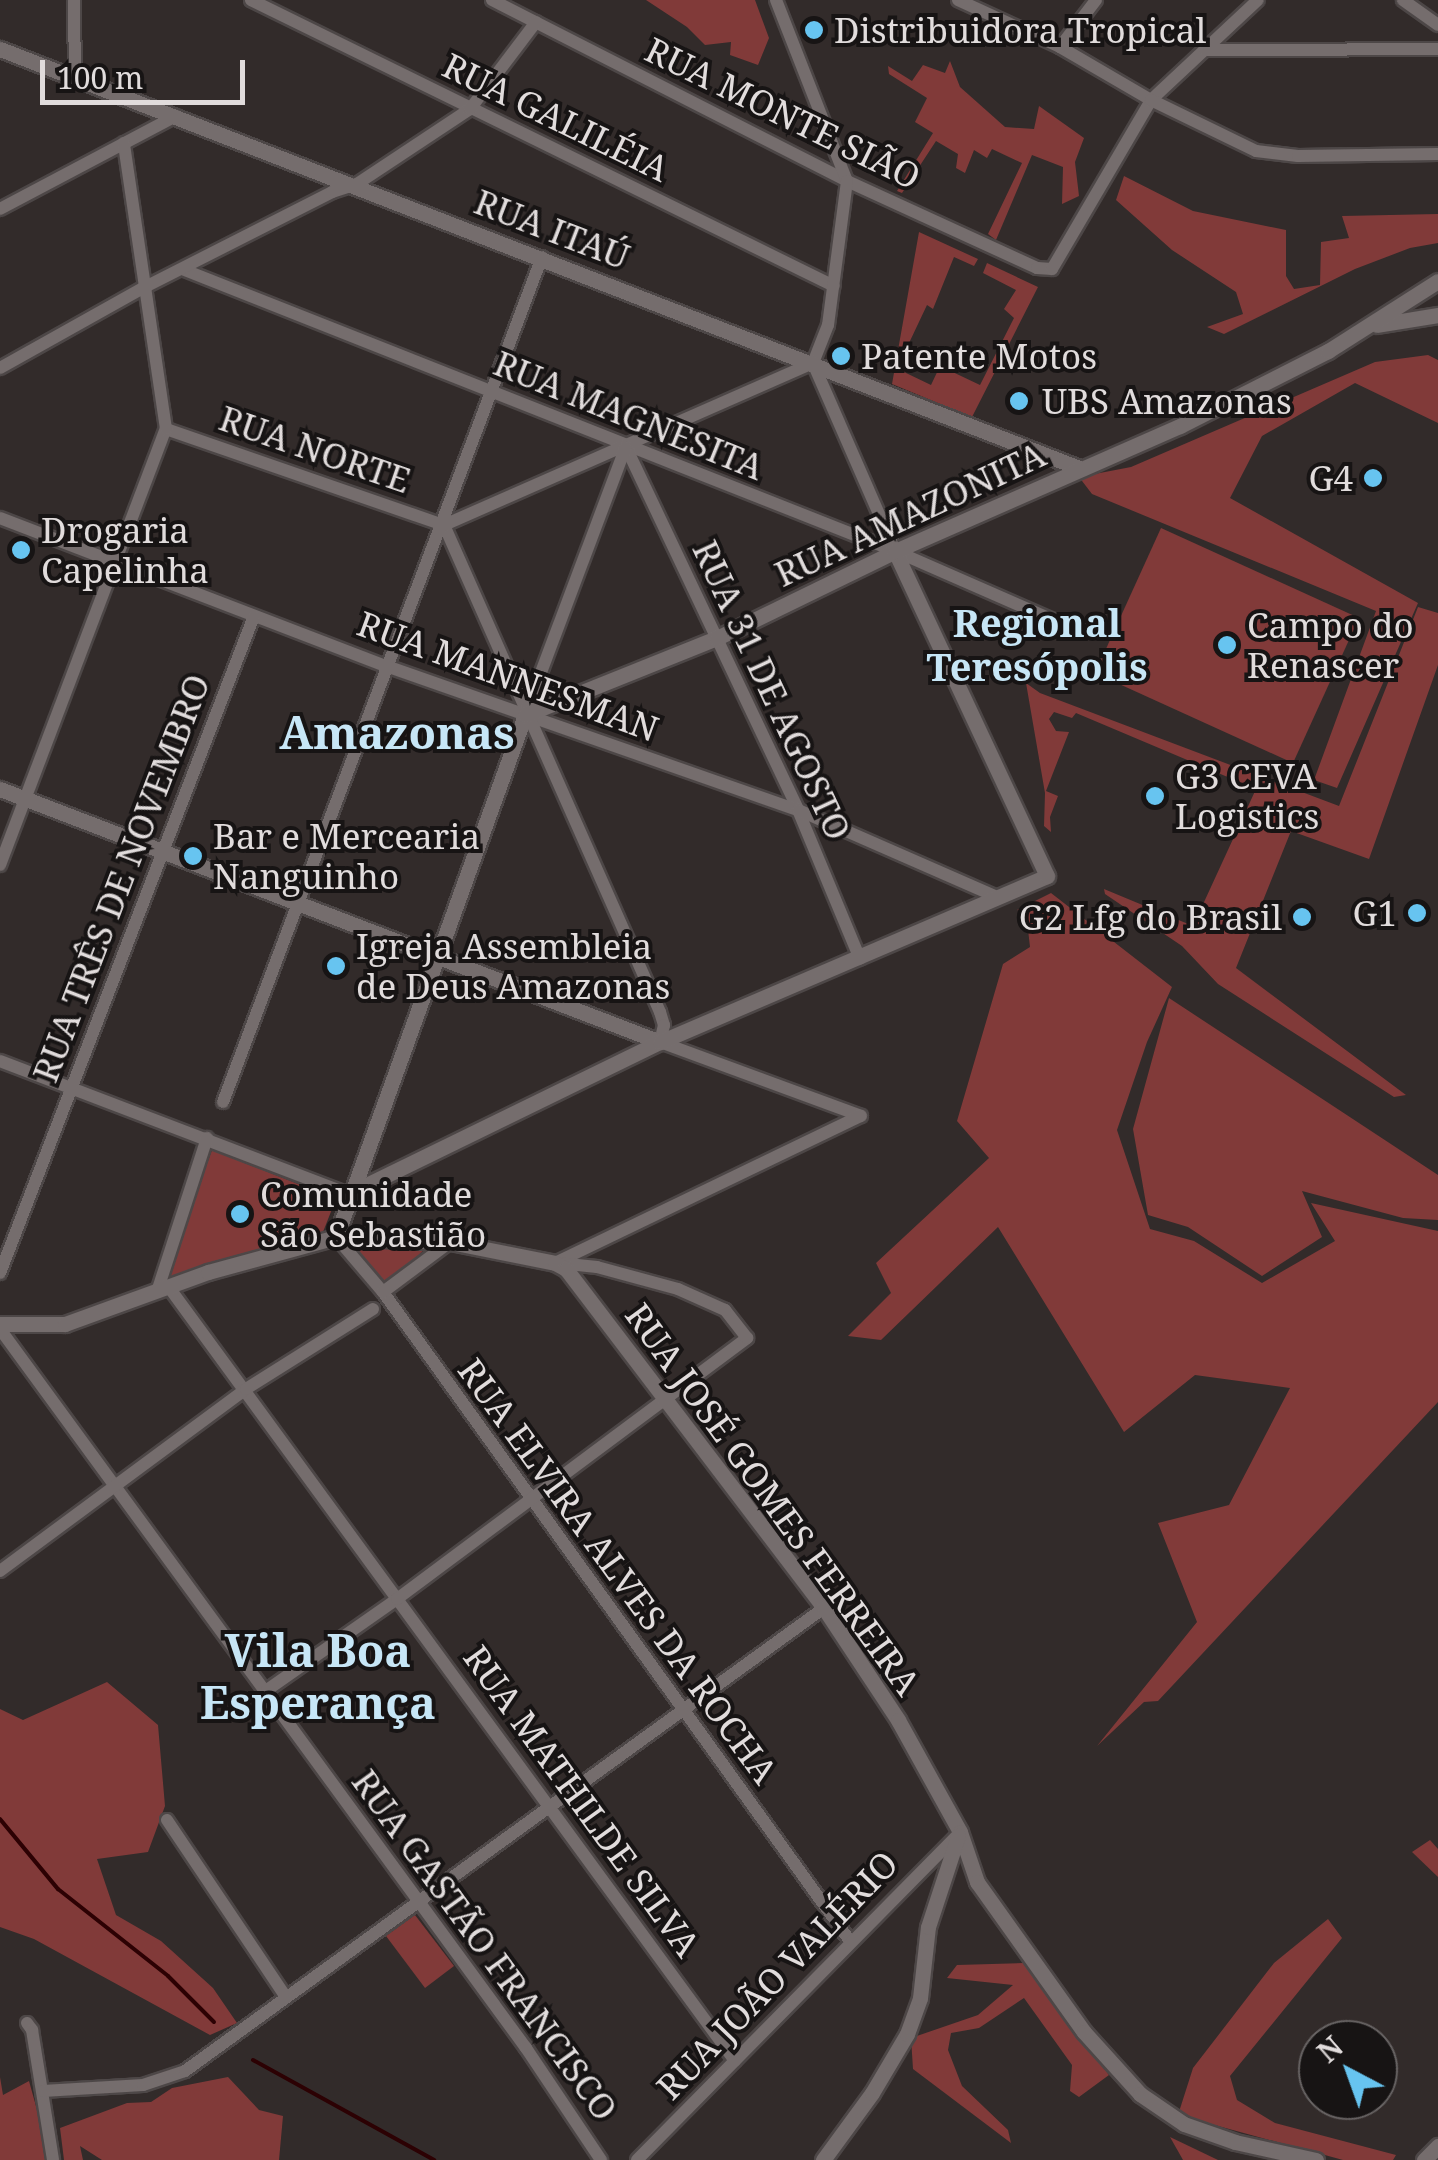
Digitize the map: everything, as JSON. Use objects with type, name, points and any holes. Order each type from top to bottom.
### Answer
[{"type":"street","points":[[74,0],[75,79]]},
{"type":"street","name":"RUA GALILÉIA","points":[[252,0],[834,286]]},
{"type":"street","name":"RUA MONTE SIÃO","points":[[492,0],[847,181],[1036,268],[1052,269],[1151,100]]},
{"type":"street","points":[[444,525],[813,363],[828,325],[847,181],[776,0]]},
{"type":"street","points":[[958,0],[1060,48],[1151,100],[1256,151],[1298,156],[1438,154]]},
{"type":"street","points":[[1060,48],[1096,0]]},
{"type":"street","points":[[1151,100],[1258,0]]},
{"type":"street","points":[[1403,0],[1438,26]]},
{"type":"street","points":[[0,368],[147,286],[332,192],[357,184],[470,109],[536,22]]},
{"type":"street","points":[[1205,50],[1438,49]]},
{"type":"street","name":"RUA ITAÚ","points":[[0,50],[357,184],[1079,468]]},
{"type":"street","points":[[0,209],[176,116]]},
{"type":"street","points":[[0,864],[166,429],[124,143]]},
{"type":"street","points":[[223,1102],[542,257]]},
{"type":"street","name":"RUA MAGNESITA","points":[[182,269],[626,448],[895,551],[1053,620]]},
{"type":"street","name":"RUA AMAZONITA","points":[[525,715],[717,638],[895,551],[1180,426],[1368,326],[1438,281]]},
{"type":"street","name":"RUA AMAZONITA","points":[[1368,326],[1438,314]]},
{"type":"street","points":[[0,1061],[348,1194],[660,1042],[1048,876],[895,551],[813,363]]},
{"type":"street","name":"RUA NORTE","points":[[166,429],[444,525]]},
{"type":"street","points":[[336,1237],[348,1194],[626,448]]},
{"type":"street","name":"RUA 31 DE AGOSTO","points":[[626,448],[798,810],[860,959]]},
{"type":"street","name":"RUA MANNESMAN","points":[[0,518],[389,668],[798,810],[994,896]]},
{"type":"street","points":[[444,525],[660,1012],[664,1025],[660,1042]]},
{"type":"street","name":"RUA TRÊS DE NOVEMBRO","points":[[0,1273],[254,616]]},
{"type":"street","points":[[0,789],[862,1116],[555,1263]]},
{"type":"street","points":[[163,1289],[207,1138]]},
{"type":"street","points":[[0,1326],[65,1324],[163,1289],[336,1237],[450,1242],[555,1263],[597,1267],[678,1289],[724,1310],[747,1338],[397,1599],[267,1690]]},
{"type":"street","name":"RUA ELVIRA ALVES DA ROCHA","points":[[336,1237],[383,1292],[528,1500],[850,1942]]},
{"type":"street","points":[[383,1292],[450,1242]]},
{"type":"street","name":"RUA JOSÉ GOMES FERREIRA","points":[[555,1263],[574,1278],[824,1608],[898,1720],[960,1832],[977,1882],[1084,2032],[1140,2094],[1184,2124],[1235,2142],[1316,2160]]},
{"type":"street","name":"RUA MATHILDE SILVA","points":[[163,1289],[246,1389],[735,2061]]},
{"type":"street","points":[[0,1571],[246,1389],[373,1309]]},
{"type":"street","name":"RUA GASTÃO FRANCISCO","points":[[0,1326],[526,2048],[602,2160]]},
{"type":"street","points":[[43,2091],[143,2085],[186,2070],[824,1608]]},
{"type":"street","points":[[167,1820],[286,1997]]},
{"type":"street","points":[[823,2160],[872,2093],[907,2034],[920,1998],[928,1927],[960,1832]]},
{"type":"street","name":"RUA JOÃO VALÉRIO","points":[[637,2160],[960,1832]]},
{"type":"street","points":[[27,2022],[53,2160]]},
{"type":"street","points":[[1424,2160],[1438,2146]]},
{"type":"shaded area","points":[[646,0],[755,0],[769,38],[758,65],[730,55],[731,42],[705,45],[687,27]]},
{"type":"shaded area","points":[[950,61],[960,87],[1005,127],[1034,129],[1039,106],[1084,138],[1075,162],[1079,196],[1062,204],[1063,167],[1032,155],[996,240],[988,234],[1022,163],[992,149],[987,158],[974,150],[965,173],[956,168],[958,154],[936,141],[902,193],[897,191],[933,133],[915,122],[927,98],[889,74],[888,66],[912,81],[923,65],[945,73]]},
{"type":"shaded area","points":[[1124,176],[1193,211],[1286,230],[1286,276],[1294,289],[1320,285],[1321,242],[1349,238],[1342,216],[1438,214],[1438,243],[1410,248],[1355,269],[1224,334],[1207,327],[1243,314],[1236,292],[1172,250],[1116,200]]},
{"type":"shaded area","points":[[919,232],[978,259],[974,266],[954,257],[933,309],[927,305],[901,360],[907,364],[904,372],[931,385],[940,366],[980,385],[1014,318],[1004,309],[1016,290],[983,273],[987,263],[1038,287],[972,417],[892,384]]},
{"type":"shaded area","points":[[1428,355],[1438,360],[1438,423],[1355,383],[1262,436],[1230,498],[1418,603],[1337,788],[1314,780],[1376,611],[1092,494],[1079,477],[1131,467],[1375,362]]},
{"type":"shaded area","name":"Campo do Renascer","points":[[1161,528],[1359,618],[1293,763],[1095,673]]},
{"type":"shaded area","points":[[1418,607],[1438,613],[1438,665],[1369,859],[1291,831],[1236,968],[1406,1095],[1394,1097],[1218,984],[1182,946],[1105,894],[1104,889],[1193,926],[1256,789],[1076,713],[1072,718],[1054,712],[1049,719],[1056,731],[1069,732],[1046,791],[1058,796],[1050,817],[1051,832],[1044,826],[1045,793],[1026,683],[1040,693],[1339,806]]},
{"type":"shaded area","points":[[1051,893],[1172,987],[1147,1042],[1117,1130],[1150,1229],[1194,1241],[1262,1283],[1335,1241],[1311,1203],[1438,1231],[1438,1402],[1158,1701],[1144,1702],[1097,1746],[1197,1622],[1158,1523],[1229,1505],[1290,1388],[1195,1375],[1124,1432],[998,1227],[881,1340],[848,1336],[891,1293],[876,1263],[989,1158],[957,1121],[1003,964],[1030,947],[1026,912],[1017,910]]},
{"type":"shaded area","points":[[1169,998],[1438,1175],[1438,1220],[1403,1218],[1302,1191],[1322,1237],[1262,1276],[1188,1227],[1148,1215],[1133,1129]]},
{"type":"shaded area","points":[[212,1150],[331,1197],[334,1204],[321,1237],[169,1283],[165,1277]]},
{"type":"shaded area","points":[[348,1245],[428,1246],[386,1287]]},
{"type":"shaded area","points":[[107,1682],[158,1725],[165,1806],[148,1852],[97,1859],[116,1915],[161,1941],[213,1988],[237,2023],[210,2035],[34,1939],[0,1927],[0,1709],[23,1720]]},
{"type":"shaded area","points":[[1430,1840],[1438,1849],[1438,1877],[1412,1852]]},
{"type":"shaded area","points":[[415,1915],[454,1966],[425,1988],[386,1936]]},
{"type":"shaded area","points":[[1328,1919],[1342,1938],[1230,2076],[1237,2100],[1275,2123],[1396,2155],[1393,2160],[1343,2160],[1178,2115],[1193,2068],[1274,1963]]},
{"type":"shaded area","points":[[1023,1963],[1109,2075],[1079,2097],[1070,2091],[1072,2065],[1024,1998],[979,2028],[951,2033],[948,2050],[962,2086],[1008,2130],[1011,2143],[913,2069],[911,2038],[978,2015],[1013,1985],[947,1978],[957,1965]]},
{"type":"shaded area","points":[[0,2077],[3,2095],[29,2081],[51,2160],[0,2160]]},
{"type":"shaded area","points":[[228,2077],[259,2110],[283,2116],[279,2160],[102,2160],[80,2146],[83,2160],[64,2160],[60,2128],[127,2103],[151,2102],[172,2088]]},
{"type":"shaded area","points":[[1170,2137],[1218,2160],[1183,2160]]},
{"type":"waterway","points":[[0,1819],[58,1889],[168,1976],[214,2022]]},
{"type":"waterway","points":[[253,2060],[434,2160]]},
{"type":"place","name":"Distribuidora Tropical","points":[[814,30]]},
{"type":"place","name":"Patente Motos","points":[[841,356]]},
{"type":"place","name":"UBS Amazonas","points":[[1019,401]]},
{"type":"place","name":"G4","points":[[1373,478]]},
{"type":"place","name":"Drogaria Capelinha","points":[[21,550]]},
{"type":"place","name":"Campo do Renascer","points":[[1227,645]]},
{"type":"place","name":"G3 CEVA Logistics","points":[[1155,796]]},
{"type":"place","name":"Bar e Mercearia Nanguinho","points":[[193,856]]},
{"type":"place","name":"G1","points":[[1417,913]]},
{"type":"place","name":"G2 Lfg do Brasil","points":[[1302,917]]},
{"type":"place","name":"Igreja Assembleia de Deus Amazonas","points":[[336,966]]},
{"type":"place","name":"Comunidade São Sebastião","points":[[240,1214]]},
{"type":"district","name":"Regional Teresópolis","points":[[1037,644]]},
{"type":"district","name":"Amazonas","points":[[397,732]]},
{"type":"district","name":"Vila Boa Esperança","points":[[318,1676]]}]
